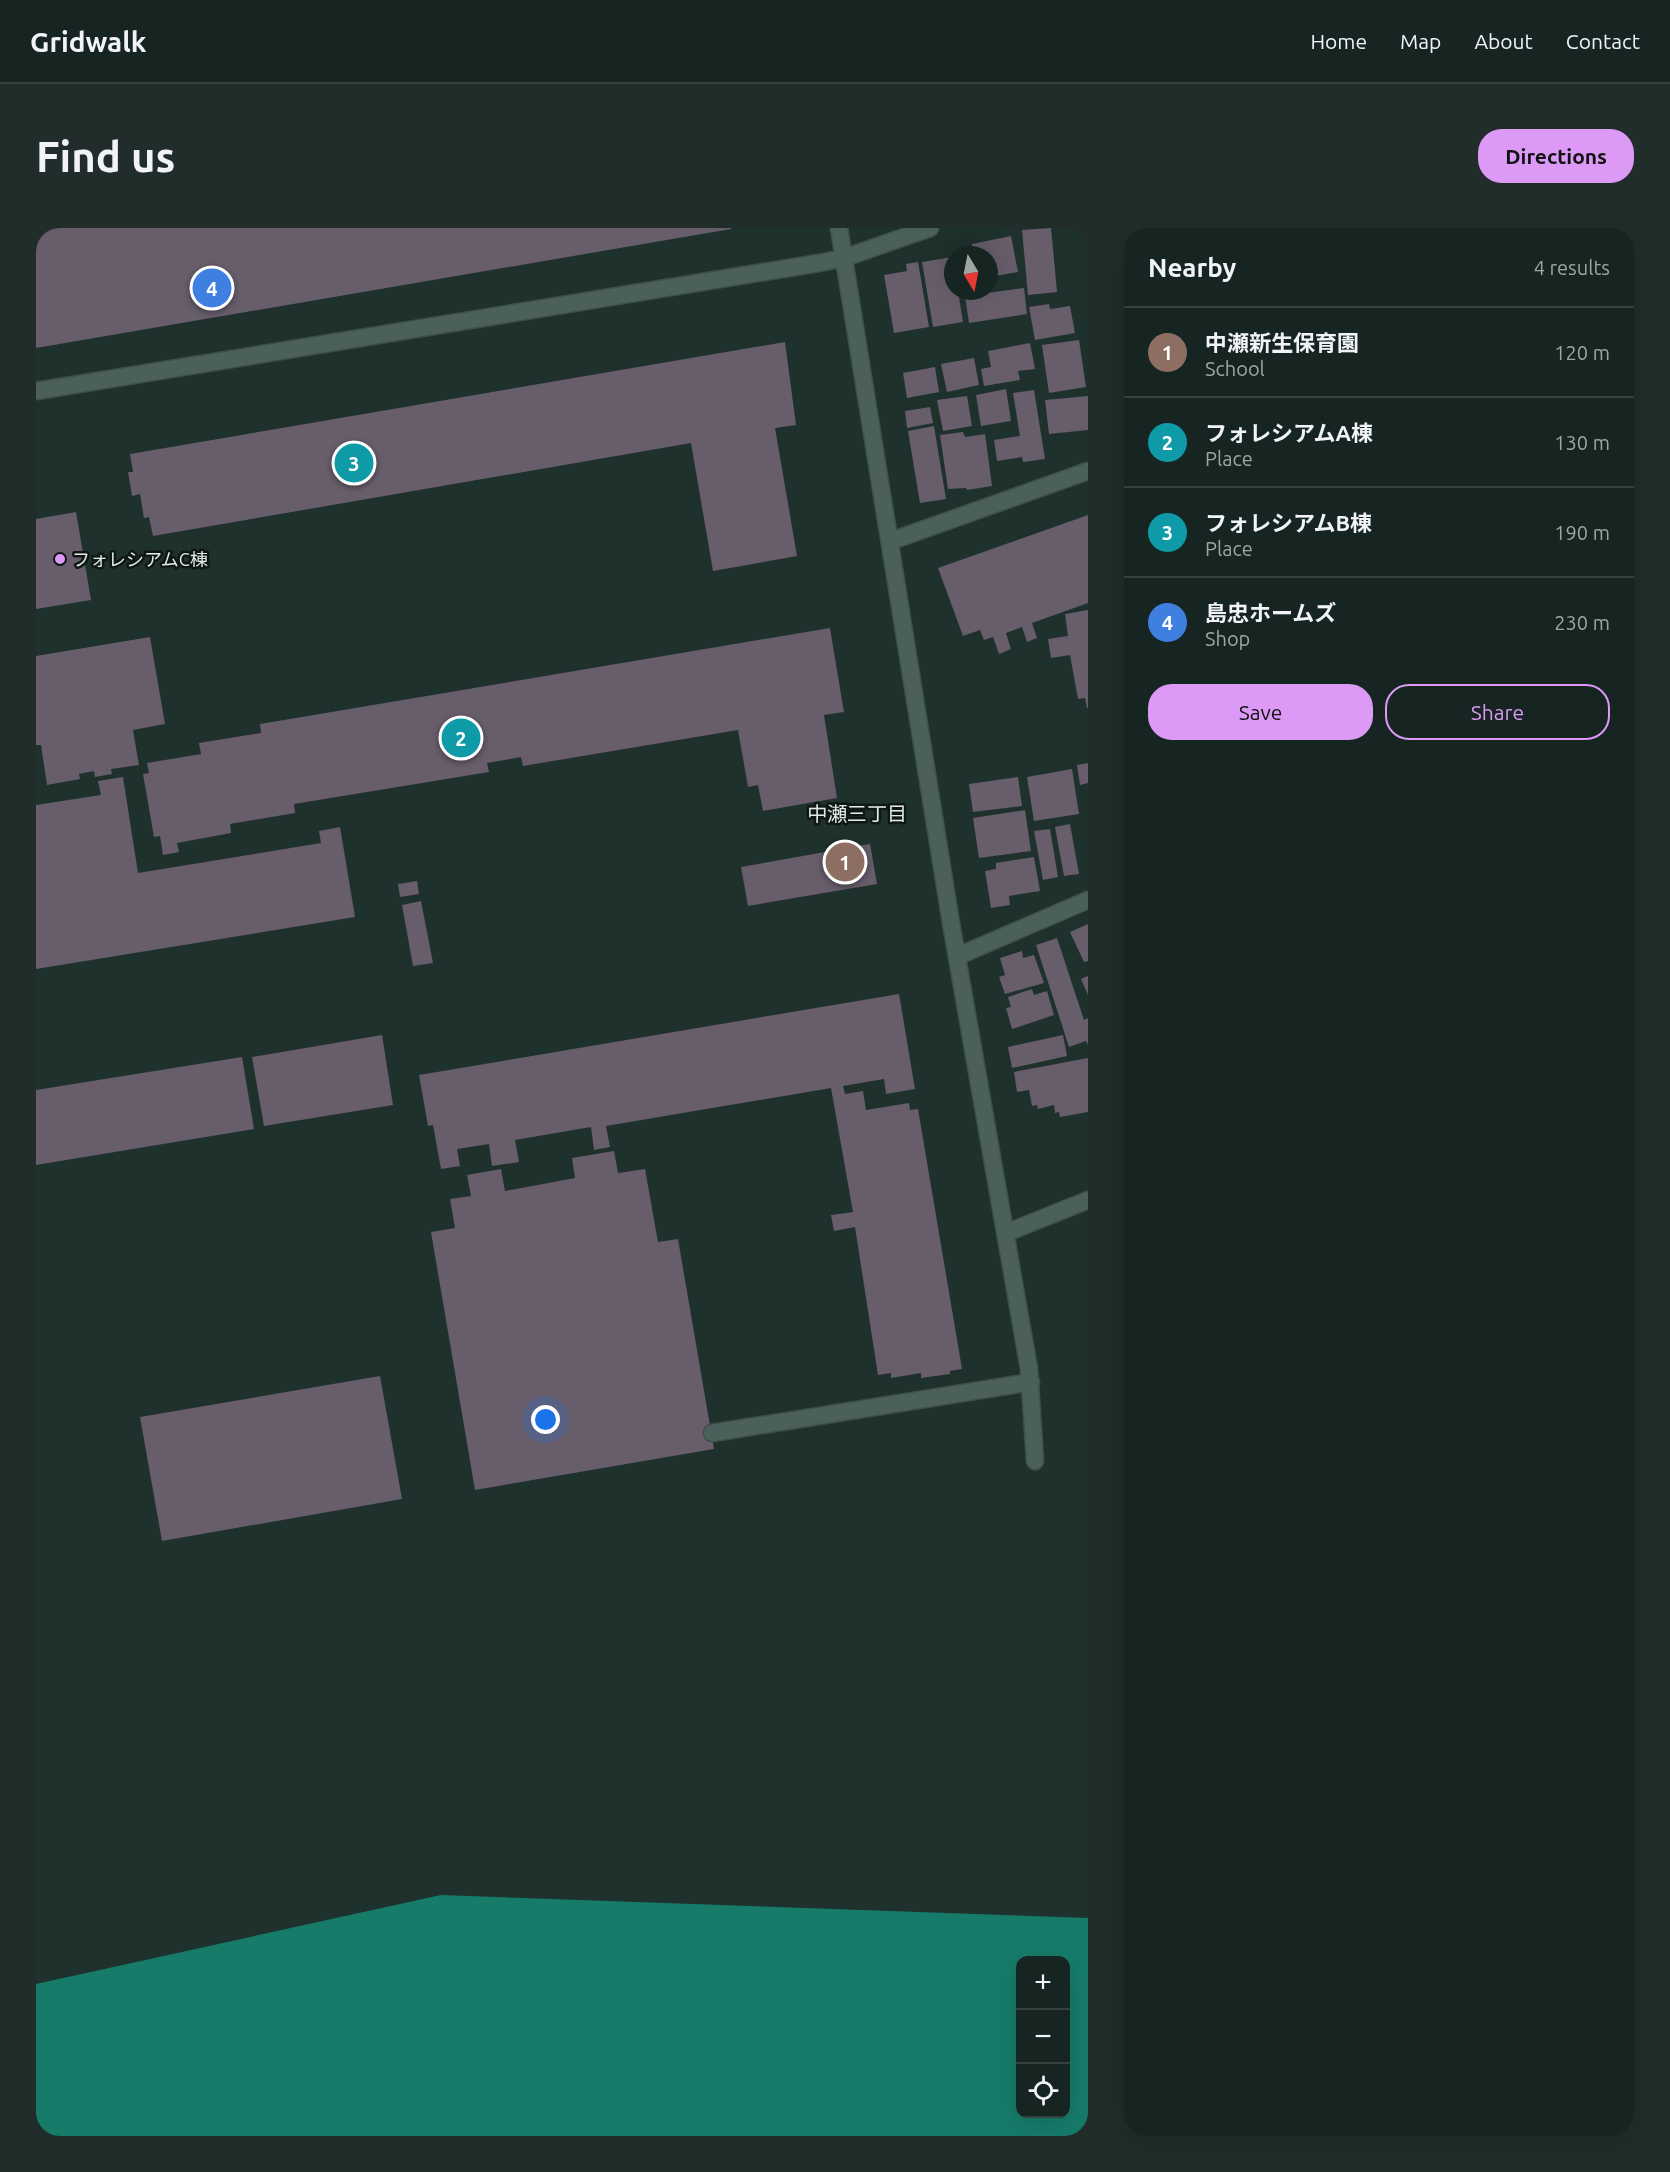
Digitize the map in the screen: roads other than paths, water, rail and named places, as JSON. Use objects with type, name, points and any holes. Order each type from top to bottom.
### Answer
[{"type":"street","points":[[839,228],[958,956],[1031,1382],[1035,1461]]},
{"type":"street","points":[[36,391],[844,258],[930,228]]},
{"type":"street","points":[[891,541],[1088,471]]},
{"type":"street","points":[[958,956],[1088,900]]},
{"type":"street","points":[[1006,1233],[1088,1200]]},
{"type":"street","points":[[712,1433],[1031,1382]]},
{"type":"place","name":"島忠ホームズ","points":[[212,288]]},
{"type":"place","name":"フォレシアムB棟","points":[[354,463]]},
{"type":"place","name":"フォレシアムC棟","points":[[60,559]]},
{"type":"place","name":"フォレシアムA棟","points":[[461,738]]},
{"type":"place","name":"中瀬新生保育園","points":[[845,862]]},
{"type":"district","name":"中瀬三丁目","points":[[857,813]]}]
